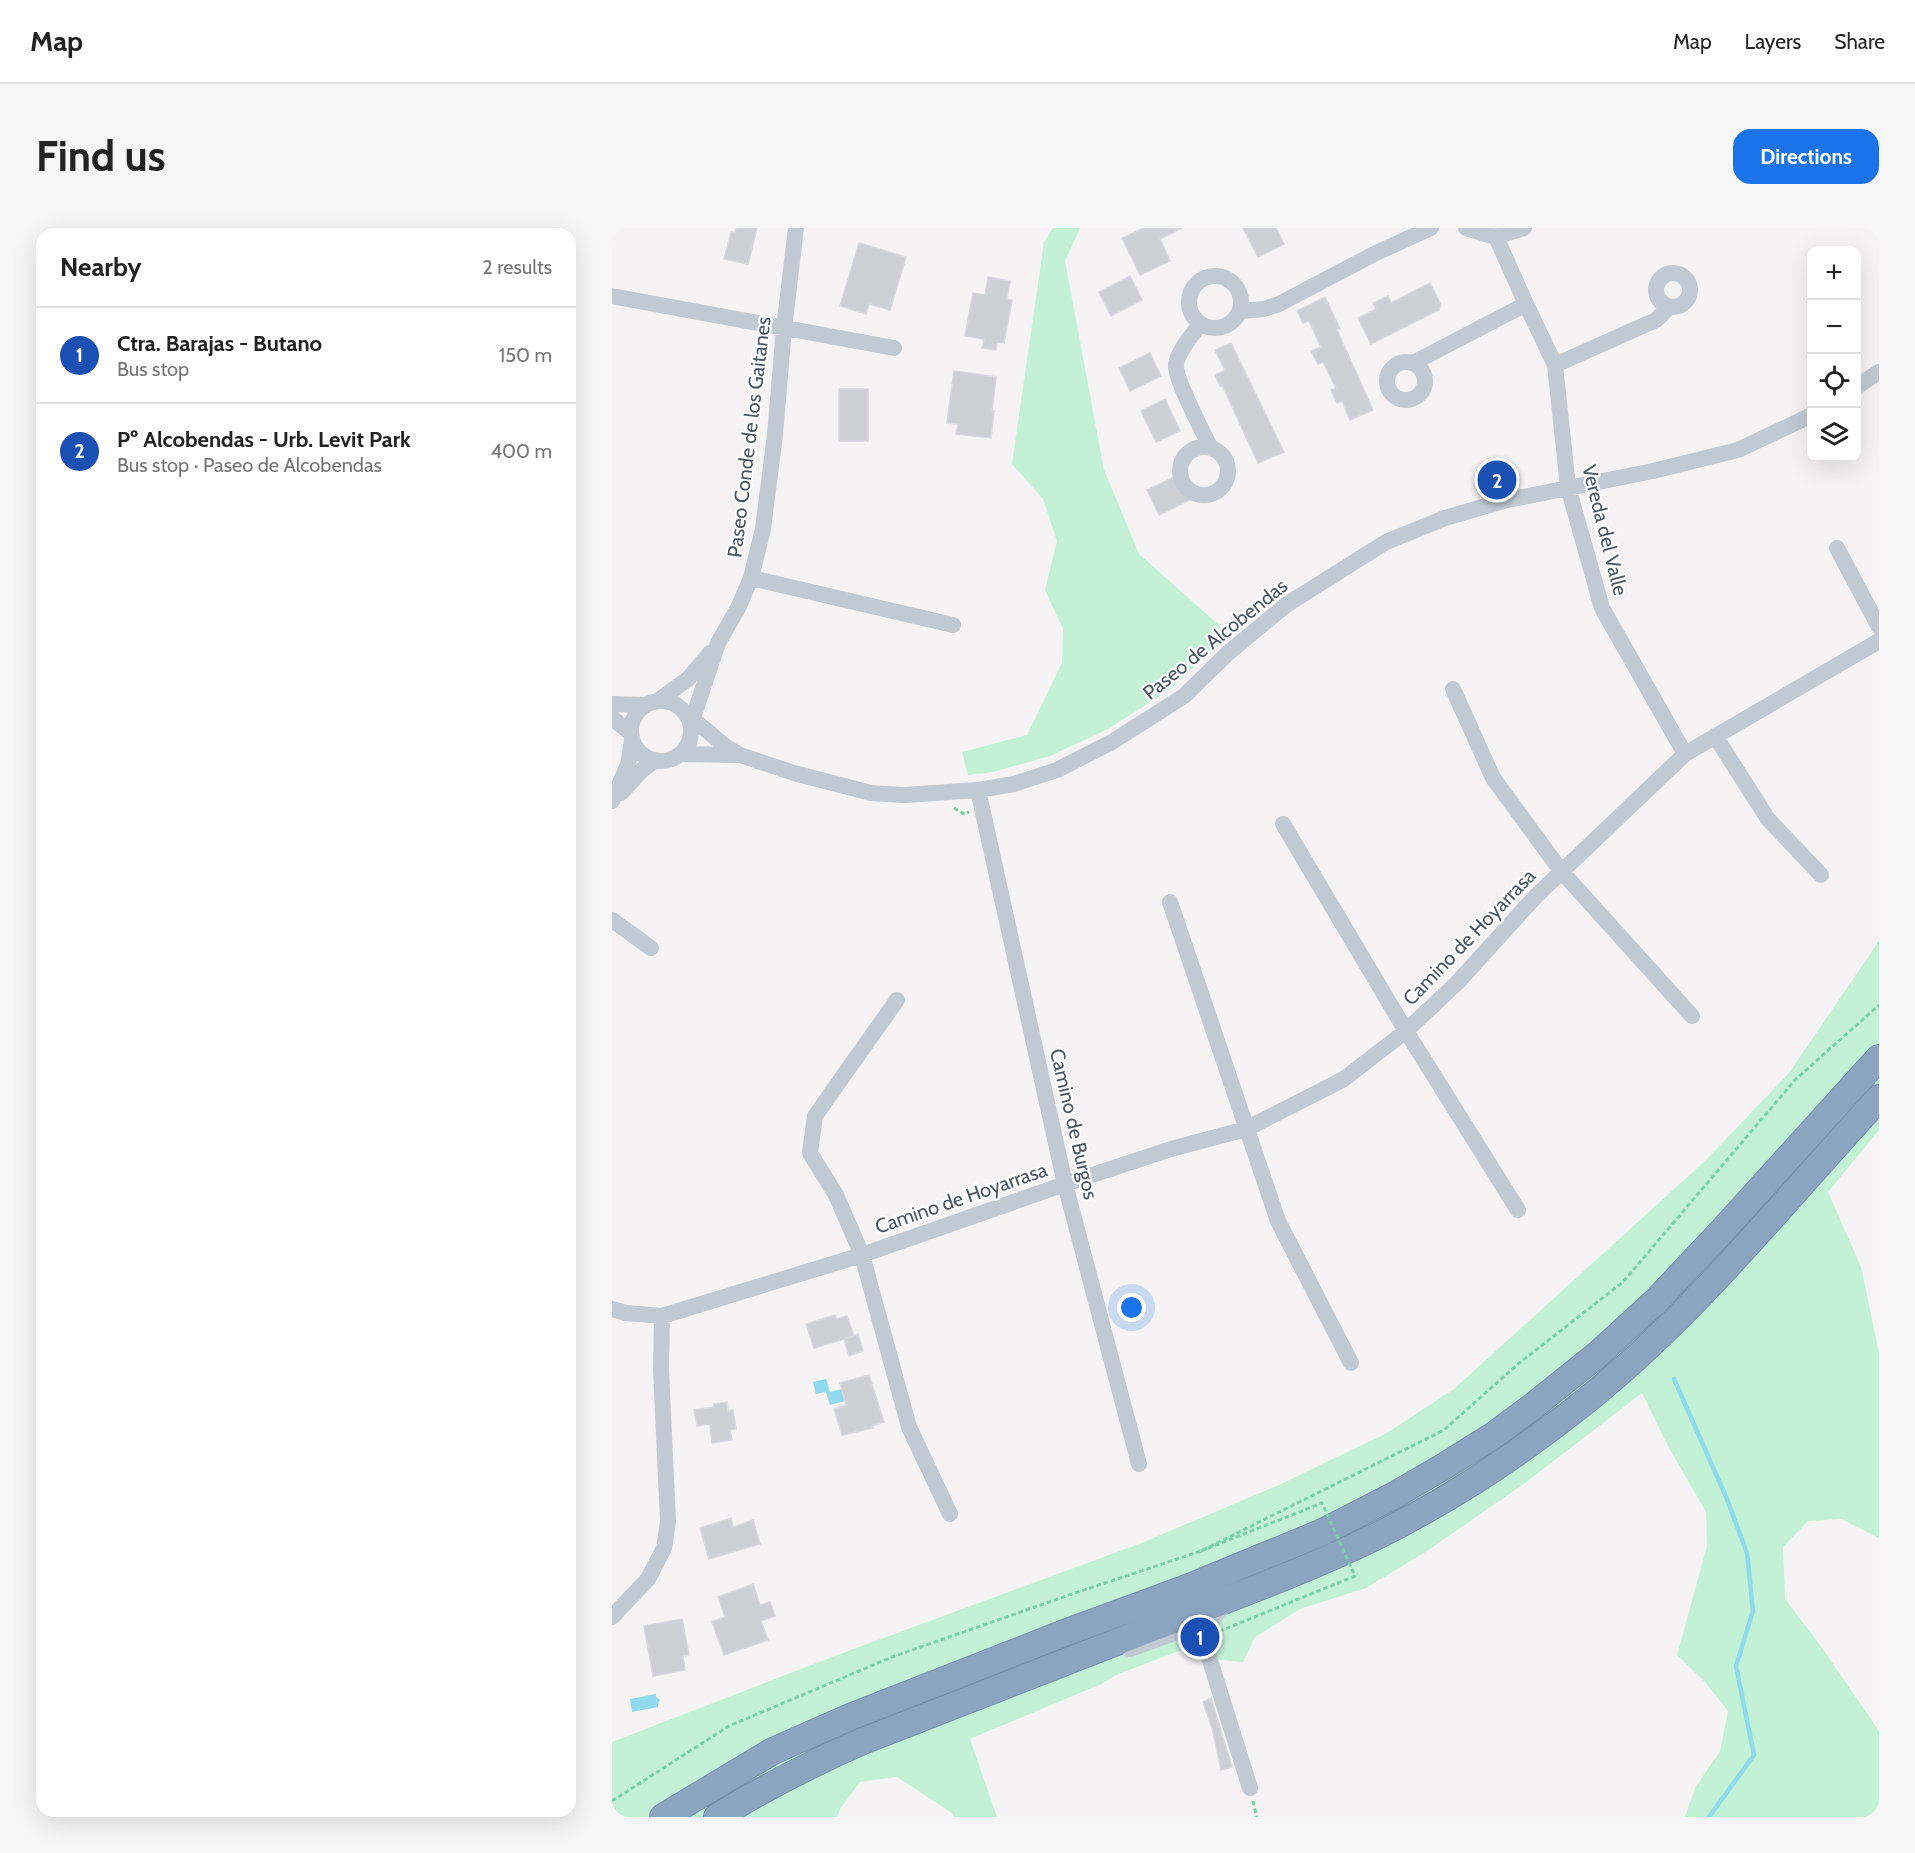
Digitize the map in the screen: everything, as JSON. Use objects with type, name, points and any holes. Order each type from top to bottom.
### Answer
[{"type":"highway","points":[[663,1817],[773,1750],[850,1717],[1186,1588],[1323,1532],[1443,1467],[1494,1435],[1532,1407],[1597,1355],[1656,1301],[1879,1058]]},
{"type":"highway","points":[[717,1817],[753,1794],[815,1762],[1331,1557],[1388,1530],[1458,1491],[1533,1441],[1570,1413],[1650,1344],[1698,1297],[1879,1098]]},
{"type":"street","name":"Paseo Conde de los Gaitanes","points":[[690,718],[718,643],[751,579],[763,529],[796,228]]},
{"type":"street","points":[[1240,311],[1264,309],[1279,304],[1376,253],[1431,228]]},
{"type":"street","points":[[1467,228],[1496,237],[1524,228]]},
{"type":"street","name":"Vereda del Valle","points":[[1496,237],[1555,365],[1568,487],[1602,608],[1685,754]]},
{"type":"street","points":[[1213,276],[1224,277],[1233,282],[1242,300],[1235,320],[1217,329],[1207,328],[1200,324],[1191,314],[1188,304],[1195,285],[1203,278],[1213,276]]},
{"type":"street","points":[[612,296],[894,348]]},
{"type":"street","points":[[1413,363],[1526,304]]},
{"type":"street","points":[[1555,365],[1656,320],[1669,307]]},
{"type":"street","points":[[1200,324],[1184,347],[1176,367],[1179,380],[1210,447]]},
{"type":"street","points":[[1861,384],[1879,372]]},
{"type":"street","name":"Paseo de Alcobendas","points":[[690,718],[740,755],[794,773],[871,793],[904,795],[978,790],[1014,784],[1057,770],[1112,742],[1184,696],[1228,653],[1286,605],[1386,542],[1445,518],[1503,501],[1653,471],[1738,450],[1807,417]]},
{"type":"street","points":[[1837,548],[1879,627]]},
{"type":"street","points":[[751,579],[953,625]]},
{"type":"street","name":"Camino de Hoyarrasa","points":[[612,1309],[626,1313],[662,1316],[862,1255],[1171,1149],[1246,1129],[1344,1079],[1406,1031],[1457,983],[1536,897],[1685,754],[1879,641]]},
{"type":"street","name":"Paseo Conde de los Gaitanes","points":[[652,702],[688,679],[718,643]]},
{"type":"street","name":"Camino de Hoyarrasa","points":[[1453,689],[1493,778],[1562,872],[1692,1016]]},
{"type":"street","points":[[612,802],[628,765],[633,720],[652,702]]},
{"type":"street","points":[[612,704],[652,702],[676,704],[690,718],[690,738],[687,747],[671,759],[654,761],[642,770],[612,802]]},
{"type":"street","points":[[612,718],[632,737],[643,756],[654,761]]},
{"type":"street","points":[[1715,736],[1768,819],[1821,876]]},
{"type":"street","name":"Paseo de Alcobendas","points":[[680,754],[740,755]]},
{"type":"street","name":"Camino de Burgos","points":[[978,790],[1065,1184],[1139,1464]]},
{"type":"street","name":"Camino de Hoyarrasa","points":[[1283,824],[1406,1031],[1518,1210]]},
{"type":"street","points":[[1170,902],[1278,1221],[1351,1364]]},
{"type":"street","points":[[612,920],[651,948]]},
{"type":"street","name":"Camino de Hoyarrasa","points":[[897,1000],[814,1116],[810,1153],[836,1194],[862,1255],[909,1427],[950,1514]]},
{"type":"street","points":[[612,1617],[648,1579],[664,1548],[668,1522],[661,1370],[662,1316]]},
{"type":"street","points":[[1203,1638],[1219,1610],[1240,1594]]},
{"type":"street","points":[[1093,1652],[1104,1658],[1186,1629],[1203,1638],[1250,1788]]},
{"type":"path","points":[[1201,1551],[1444,1430],[1518,1364],[1623,1282],[1795,1080],[1879,1005]]},
{"type":"path","points":[[612,1801],[729,1726],[892,1657],[1201,1551],[1322,1503],[1355,1576],[1203,1638]]},
{"type":"green space","points":[[1053,228],[1080,228],[1065,261],[1104,470],[1139,554],[1230,635],[1170,689],[1108,729],[1050,756],[993,772],[968,775],[962,752],[1027,735],[1062,663],[1063,629],[1045,590],[1057,541],[1043,499],[1012,464],[1044,242]]},
{"type":"green space","points":[[1879,941],[1879,1130],[1828,1192],[1861,1267],[1879,1353],[1879,1538],[1841,1519],[1808,1521],[1783,1547],[1785,1599],[1820,1645],[1879,1731],[1879,1817],[1685,1817],[1695,1788],[1720,1751],[1728,1711],[1706,1683],[1677,1655],[1707,1546],[1706,1512],[1668,1446],[1642,1393],[1525,1483],[1427,1551],[1366,1588],[1300,1609],[1255,1637],[1243,1662],[1201,1658],[1197,1644],[1116,1675],[1101,1684],[970,1739],[997,1817],[954,1817],[952,1813],[897,1777],[860,1782],[840,1809],[837,1817],[612,1817],[612,1742],[840,1654],[1139,1544],[1279,1485],[1387,1433],[1454,1389],[1705,1161],[1789,1073]]},
{"type":"water","points":[[826,1379],[830,1392],[842,1389],[845,1401],[830,1405],[826,1392],[816,1394],[813,1382]]},
{"type":"water","points":[[656,1694],[660,1700],[658,1707],[632,1712],[630,1699]]},
{"type":"building","points":[[736,228],[757,228],[748,264],[724,259],[731,232],[735,233]]},
{"type":"building","points":[[1144,228],[1182,228],[1160,239],[1170,261],[1140,275],[1122,238]]},
{"type":"building","points":[[1243,228],[1276,228],[1284,244],[1258,257]]},
{"type":"building","points":[[859,243],[906,257],[890,310],[869,304],[866,314],[840,306]]},
{"type":"building","points":[[1130,276],[1142,300],[1111,316],[1099,292]]},
{"type":"building","points":[[988,277],[1010,281],[1007,299],[1012,300],[1004,343],[997,342],[996,350],[982,348],[984,339],[965,336],[973,293],[985,295]]},
{"type":"building","points":[[1430,283],[1441,305],[1439,310],[1371,344],[1358,318],[1376,309],[1373,303],[1388,296],[1391,303]]},
{"type":"building","points":[[1325,297],[1340,329],[1337,330],[1373,410],[1350,420],[1342,401],[1337,403],[1331,390],[1336,388],[1323,362],[1318,364],[1311,351],[1321,347],[1309,321],[1303,323],[1297,311]]},
{"type":"building","points":[[1231,343],[1284,452],[1258,463],[1222,385],[1220,386],[1215,375],[1225,370],[1215,350]]},
{"type":"building","points":[[1150,353],[1161,376],[1130,391],[1119,368]]},
{"type":"building","points":[[954,371],[996,377],[991,438],[956,434],[958,424],[947,423]]},
{"type":"building","points":[[839,389],[868,389],[868,441],[839,441]]},
{"type":"building","points":[[1165,399],[1180,431],[1156,442],[1141,411]]},
{"type":"building","points":[[1178,475],[1190,500],[1159,515],[1147,490]]},
{"type":"building","points":[[835,1315],[837,1319],[847,1316],[854,1336],[814,1348],[806,1324]]},
{"type":"building","points":[[858,1334],[863,1351],[849,1356],[844,1339]]},
{"type":"building","points":[[869,1375],[884,1422],[872,1426],[873,1428],[842,1435],[834,1409],[846,1405],[840,1383]]},
{"type":"building","points":[[727,1402],[728,1411],[733,1410],[736,1429],[730,1430],[732,1440],[712,1443],[710,1424],[697,1426],[694,1410]]},
{"type":"building","points":[[731,1518],[733,1527],[753,1520],[760,1544],[709,1559],[700,1528]]},
{"type":"building","points":[[753,1584],[760,1605],[770,1602],[775,1616],[761,1621],[768,1640],[724,1655],[712,1622],[725,1617],[718,1597]]},
{"type":"building","points":[[682,1619],[689,1655],[683,1656],[685,1670],[653,1676],[644,1626]]},
{"type":"building","points":[[1211,1698],[1232,1767],[1221,1770],[1212,1728],[1203,1702]]},
{"type":"waterway","points":[[1674,1379],[1727,1499],[1747,1553],[1753,1611],[1736,1666],[1754,1755],[1709,1817]]},
{"type":"place","name":"Pº Alcobendas - Urb. Levit Park","points":[[1497,480]]},
{"type":"place","name":"Ctra. Barajas - Butano","points":[[1200,1637]]}]
